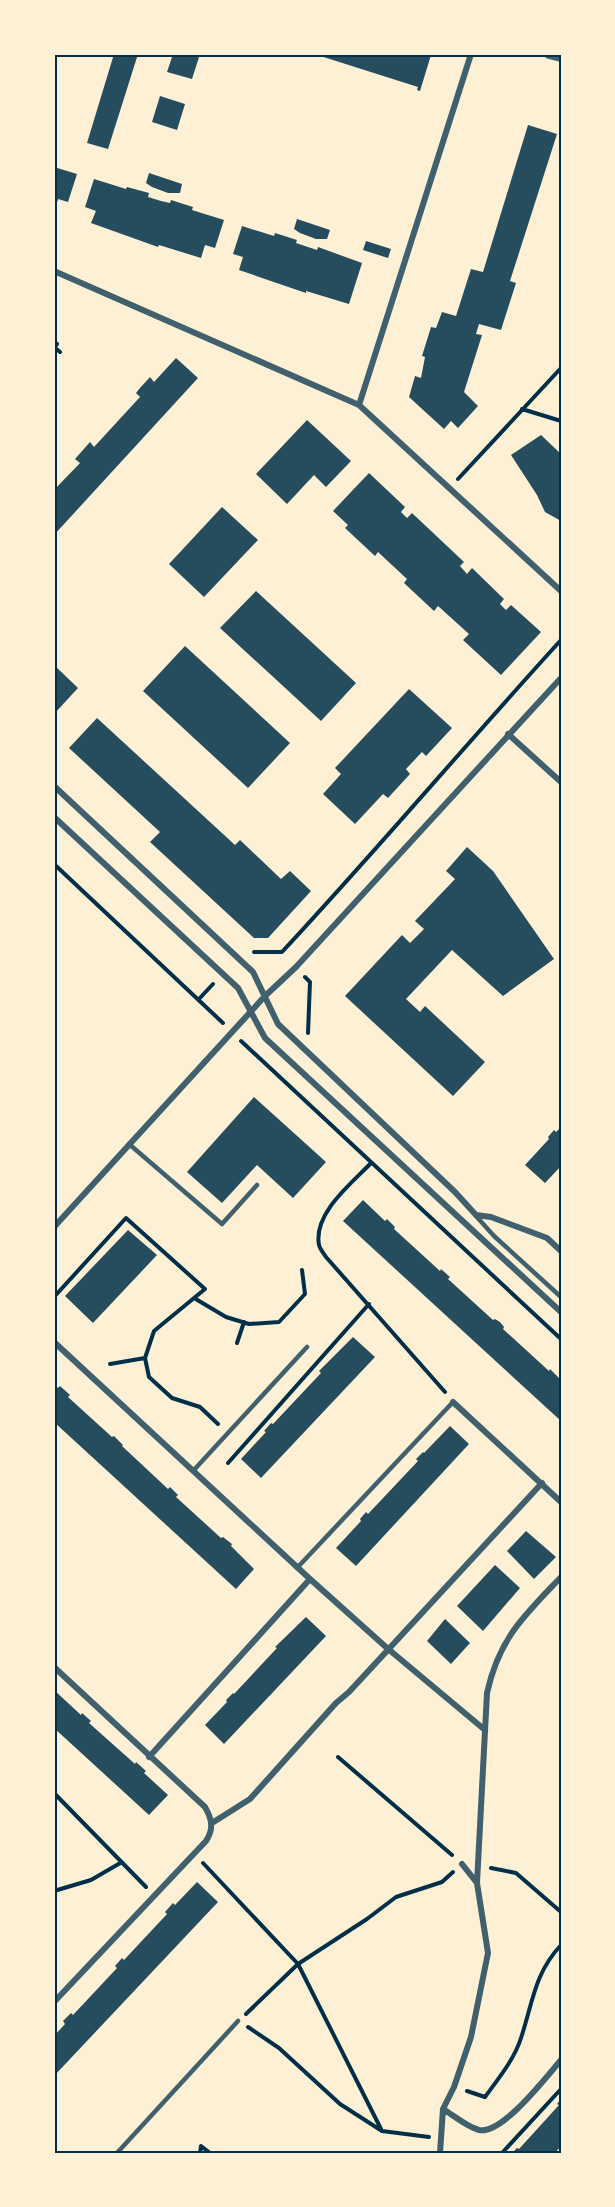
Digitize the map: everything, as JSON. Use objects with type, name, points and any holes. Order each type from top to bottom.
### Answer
[{"type":"street","points":[[359,405],[471,54]]},
{"type":"street","points":[[549,54],[561,57]]},
{"type":"street","points":[[54,272],[359,405],[561,591]]},
{"type":"street","points":[[54,1227],[251,1011],[296,967],[561,678]]},
{"type":"street","points":[[508,734],[561,782]]},
{"type":"street","points":[[54,786],[253,972],[278,1024],[455,1192],[476,1215],[491,1217],[547,1238],[561,1251]]},
{"type":"street","points":[[54,817],[238,988],[266,1038],[561,1312]]},
{"type":"street","points":[[54,1342],[297,1568],[387,1648],[485,1730]]},
{"type":"street","points":[[453,1402],[561,1502]]},
{"type":"street","points":[[212,1823],[250,1799],[336,1703],[542,1483]]},
{"type":"street","points":[[440,2153],[443,2109],[471,2037],[488,1953],[477,1883],[487,1693],[500,1650],[525,1615],[561,1577]]},
{"type":"street","points":[[149,1756],[310,1579]]},
{"type":"street","points":[[54,1667],[205,1807],[212,1823],[211,1833],[195,1854],[54,2002]]},
{"type":"street","points":[[462,1864],[477,1883]]},
{"type":"street","points":[[443,2109],[477,2130],[485,2131],[494,2128],[507,2118],[561,2060]]},
{"type":"lane","points":[[129,1144],[222,1224],[257,1185]]},
{"type":"lane","points":[[476,1215],[494,1236],[561,1297]]},
{"type":"lane","points":[[193,1471],[307,1347]]},
{"type":"lane","points":[[297,1568],[453,1402]]},
{"type":"lane","points":[[117,2153],[238,2021]]},
{"type":"path","points":[[54,342],[57,345],[54,347],[60,352]]},
{"type":"path","points":[[450,488],[561,368]]},
{"type":"path","points":[[522,409],[561,421]]},
{"type":"path","points":[[237,957],[242,952],[282,952],[334,897],[458,753],[561,640]]},
{"type":"path","points":[[54,864],[222,1022]]},
{"type":"path","points":[[199,999],[223,974]]},
{"type":"path","points":[[309,1032],[310,982]]},
{"type":"path","points":[[242,1042],[561,1339]]},
{"type":"path","points":[[385,1149],[328,1207],[321,1227],[319,1246],[326,1257],[453,1402]]},
{"type":"path","points":[[54,1297],[126,1218],[205,1289],[154,1331],[145,1358],[148,1377],[172,1398],[200,1407],[227,1433]]},
{"type":"path","points":[[194,1298],[226,1317],[249,1324],[279,1322],[305,1294],[302,1270]]},
{"type":"path","points":[[228,1463],[369,1304]]},
{"type":"path","points":[[237,1343],[244,1322]]},
{"type":"path","points":[[110,1364],[145,1358]]},
{"type":"path","points":[[338,1757],[462,1864],[442,1882],[396,1897],[298,1964],[238,2021],[279,2048],[340,2104],[382,2131],[441,2139]]},
{"type":"path","points":[[54,1793],[155,1896]]},
{"type":"path","points":[[195,1854],[298,1964],[382,2131]]},
{"type":"path","points":[[54,1891],[91,1880],[122,1862]]},
{"type":"path","points":[[478,1866],[516,1874],[561,1912]]},
{"type":"path","points":[[453,2087],[485,2097],[506,2069],[521,2040],[536,1987],[548,1959],[561,1945]]},
{"type":"path","points":[[501,2153],[561,2089]]},
{"type":"path","points":[[200,2153],[201,2146],[210,2153]]},
{"type":"building","points":[[114,54],[138,54],[108,149],[87,143]]},
{"type":"building","points":[[173,54],[200,54],[192,79],[167,72]]},
{"type":"building","points":[[314,54],[418,54],[428,57],[428,54],[431,55],[420,91],[417,90],[418,87]]},
{"type":"building","points":[[160,96],[185,104],[177,130],[152,122]]},
{"type":"building","points":[[528,125],[557,134],[510,281],[516,283],[501,330],[479,324],[476,334],[482,335],[464,392],[478,406],[458,428],[451,421],[444,429],[409,397],[415,376],[421,378],[425,357],[422,356],[431,327],[436,328],[442,312],[456,316],[471,269],[483,272]]},
{"type":"building","points":[[54,167],[77,174],[68,202],[58,199],[55,210]]},
{"type":"building","points":[[149,173],[182,184],[180,193],[168,193],[152,187],[146,183]]},
{"type":"building","points":[[94,179],[149,193],[148,197],[170,203],[171,200],[193,207],[192,210],[224,220],[215,248],[205,245],[201,258],[159,245],[158,247],[91,223],[96,211],[85,207]]},
{"type":"building","points":[[297,219],[330,230],[327,239],[316,239],[294,229]]},
{"type":"building","points":[[242,226],[274,236],[275,233],[297,240],[296,243],[317,250],[318,247],[362,263],[349,304],[306,291],[306,293],[239,270],[243,257],[233,254]]},
{"type":"building","points":[[366,241],[391,249],[388,258],[363,250]]},
{"type":"building","points":[[176,358],[198,378],[54,535],[54,490],[80,463],[75,459],[90,442],[94,447],[140,397],[136,393],[150,377],[154,382]]},
{"type":"building","points":[[307,420],[351,461],[326,487],[314,475],[287,504],[256,474]]},
{"type":"building","points":[[541,435],[561,454],[561,521],[545,512],[537,495],[511,455]]},
{"type":"building","points":[[369,473],[405,507],[401,512],[407,518],[412,513],[464,562],[460,566],[467,574],[472,568],[504,599],[500,604],[506,610],[511,605],[541,632],[501,675],[463,640],[469,634],[438,606],[434,611],[404,583],[407,579],[378,552],[375,556],[345,528],[348,525],[333,511]]},
{"type":"building","points":[[222,507],[258,540],[204,597],[169,564]]},
{"type":"building","points":[[256,591],[356,683],[321,721],[220,628]]},
{"type":"building","points":[[185,646],[290,743],[248,788],[143,691]]},
{"type":"building","points":[[54,665],[78,688],[54,714]]},
{"type":"building","points":[[409,689],[452,728],[426,756],[422,752],[406,769],[410,774],[388,798],[383,794],[355,824],[323,794],[341,774],[335,768]]},
{"type":"building","points":[[97,718],[235,845],[240,840],[281,879],[290,871],[311,891],[268,938],[254,938],[150,842],[160,832],[69,748]]},
{"type":"building","points":[[467,847],[493,871],[554,959],[503,996],[452,950],[406,999],[420,1012],[425,1006],[485,1062],[453,1096],[345,996],[402,935],[410,943],[424,929],[415,921],[455,879],[446,871]]},
{"type":"building","points":[[254,1097],[326,1162],[293,1198],[257,1165],[222,1203],[187,1172]]},
{"type":"building","points":[[561,1127],[561,1166],[545,1183],[525,1165],[549,1139],[548,1137],[554,1130],[556,1132]]},
{"type":"building","points":[[363,1200],[385,1221],[387,1219],[395,1227],[394,1229],[440,1271],[441,1269],[450,1277],[448,1279],[493,1320],[500,1322],[503,1329],[559,1378],[561,1421],[343,1221]]},
{"type":"building","points":[[128,1230],[157,1255],[93,1323],[65,1296]]},
{"type":"building","points":[[353,1337],[375,1357],[261,1478],[241,1459],[266,1432],[264,1431],[271,1423],[273,1424],[321,1373],[319,1371]]},
{"type":"building","points":[[54,1384],[70,1395],[68,1397],[112,1437],[114,1436],[168,1489],[170,1487],[178,1495],[176,1497],[221,1538],[223,1537],[232,1544],[231,1546],[254,1569],[236,1589],[54,1422]]},
{"type":"building","points":[[450,1426],[469,1444],[356,1566],[336,1548],[361,1521],[360,1519],[366,1512],[368,1514],[418,1461],[416,1459]]},
{"type":"building","points":[[526,1531],[556,1557],[534,1579],[507,1551]]},
{"type":"building","points":[[495,1565],[520,1588],[483,1631],[457,1606]]},
{"type":"building","points":[[306,1617],[326,1636],[224,1744],[205,1725],[277,1648],[275,1647]]},
{"type":"building","points":[[445,1619],[470,1643],[451,1664],[427,1641]]},
{"type":"building","points":[[54,1690],[81,1715],[82,1713],[91,1721],[89,1723],[135,1764],[136,1762],[146,1771],[144,1773],[168,1795],[149,1815],[54,1728]]},
{"type":"building","points":[[197,1882],[218,1902],[54,2076],[54,2036],[65,2024],[63,2021],[71,2013],[73,2015],[117,1968],[115,1966],[122,1958],[124,1960],[167,1914],[165,1912],[173,1903],[175,1905]]},
{"type":"building","points":[[561,2099],[561,2146],[555,2153],[512,2153],[517,2148],[519,2149],[559,2105],[557,2104]]}]
